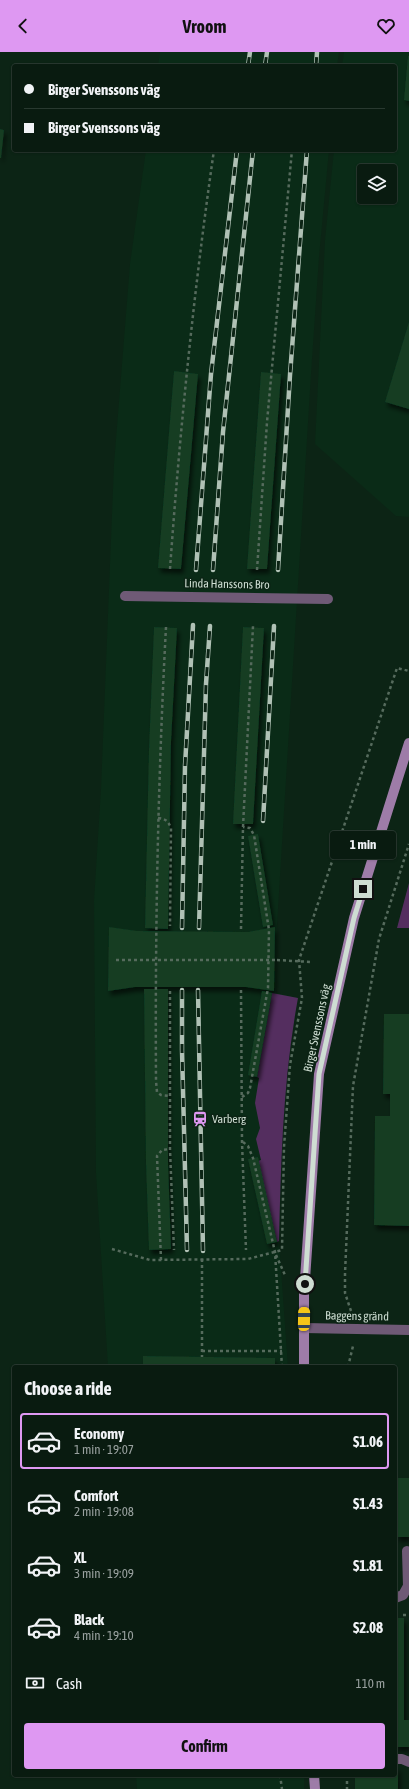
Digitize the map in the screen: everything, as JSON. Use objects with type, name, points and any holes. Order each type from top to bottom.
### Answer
[{"type":"street","name":"Linda Hanssons Bro","points":[[125,596],[328,599]]},
{"type":"street","name":"Birger Svenssons väg","points":[[304,1365],[304,1294],[319,1074],[354,918],[409,744]]},
{"type":"street","name":"Baggens gränd","points":[[304,1328],[409,1330]]},
{"type":"street","points":[[397,1597],[403,1595],[407,1590],[408,1551]]},
{"type":"street","points":[[397,1759],[402,1759],[409,1762]]},
{"type":"street","points":[[314,1777],[315,1789]]},
{"type":"path","points":[[170,569],[192,316],[214,152]]},
{"type":"path","points":[[257,570],[269,400],[292,152]]},
{"type":"path","points":[[242,929],[243,827],[254,626]]},
{"type":"path","points":[[166,627],[158,818],[156,1081],[157,1092],[161,1095],[170,1096]]},
{"type":"path","points":[[112,1249],[150,1260],[248,1259],[282,1250],[284,1146],[290,1072],[302,998],[299,960],[397,668],[409,671]]},
{"type":"path","points":[[158,818],[168,822],[171,828],[170,926]]},
{"type":"path","points":[[242,1097],[248,1093],[253,1076],[268,988],[269,930],[254,835],[250,828],[243,827]]},
{"type":"path","points":[[349,1365],[358,1330],[345,1293],[353,1086],[379,939],[409,844]]},
{"type":"path","points":[[116,960],[268,959],[311,962]]},
{"type":"path","points":[[241,990],[242,1142],[246,1250]]},
{"type":"path","points":[[170,991],[170,1149],[174,1250]]},
{"type":"path","points":[[242,1142],[248,1146],[253,1158],[275,1252],[282,1365]]},
{"type":"path","points":[[160,1260],[158,1153],[162,1150],[170,1149]]},
{"type":"path","points":[[275,1252],[285,1274]]},
{"type":"path","points":[[202,1259],[202,1357]]},
{"type":"path","points":[[202,1351],[282,1351]]},
{"type":"path","points":[[280,1777],[282,1789]]},
{"type":"path","points":[[347,1777],[347,1789]]},
{"type":"shaded area","points":[[160,52],[339,52],[337,64],[158,64]]},
{"type":"shaded area","points":[[344,52],[409,52],[409,517],[396,516],[315,444],[325,240],[334,152],[397,152],[397,64],[342,64]]},
{"type":"shaded area","points":[[146,152],[329,152],[319,257],[311,374],[277,925],[276,993],[298,998],[288,1065],[282,1146],[279,1241],[288,1365],[108,1365],[96,1173],[94,901],[101,789],[114,464],[130,264]]},
{"type":"shaded area","points":[[409,883],[409,928],[397,928]]},
{"type":"shaded area","points":[[272,993],[298,998],[286,1089],[279,1241],[277,1242],[258,1161],[261,1160],[256,1139],[260,1128],[255,1103],[259,1078],[257,1077]]},
{"type":"shaded area","points":[[136,1777],[304,1777],[304,1789],[137,1789]]},
{"type":"building","points":[[409,56],[409,101],[404,100]]},
{"type":"building","points":[[0,129],[4,130],[1,158],[0,158]]},
{"type":"building","points":[[409,322],[409,409],[385,402]]},
{"type":"building","points":[[174,371],[198,374],[181,569],[158,568]]},
{"type":"building","points":[[261,372],[281,374],[267,569],[247,569]]},
{"type":"building","points":[[154,627],[177,628],[171,742],[168,929],[145,928],[149,749]]},
{"type":"building","points":[[243,627],[264,628],[253,824],[233,824]]},
{"type":"building","points":[[258,834],[273,925],[263,927],[248,836]]},
{"type":"building","points":[[109,927],[137,931],[248,932],[275,927],[274,991],[246,987],[135,987],[108,991]]},
{"type":"building","points":[[144,989],[168,989],[168,1162],[171,1249],[149,1250],[146,1163]]},
{"type":"building","points":[[262,991],[272,993],[257,1077],[248,1075]]},
{"type":"building","points":[[384,1014],[409,1014],[409,1226],[374,1225],[375,1116],[390,1116],[390,1094],[383,1094]]},
{"type":"building","points":[[258,1157],[277,1242],[267,1244],[248,1159]]},
{"type":"building","points":[[143,1356],[275,1358],[275,1365],[143,1365]]},
{"type":"building","points":[[397,1478],[409,1478],[409,1537],[397,1537]]},
{"type":"building","points":[[397,1618],[404,1618],[404,1720],[409,1720],[409,1747],[397,1747]]},
{"type":"building","points":[[398,1767],[398,1789],[355,1789],[355,1777],[397,1777]]},
{"type":"railway","points":[[248,64],[250,52]]},
{"type":"railway","points":[[265,64],[267,52]]},
{"type":"railway","points":[[316,64],[317,52]]},
{"type":"railway","points":[[196,570],[211,374],[237,152]]},
{"type":"railway","points":[[213,570],[223,432],[253,152]]},
{"type":"railway","points":[[278,570],[290,375],[307,152]]},
{"type":"railway","points":[[182,928],[185,766],[193,625]]},
{"type":"railway","points":[[199,928],[206,684],[210,626]]},
{"type":"railway","points":[[263,821],[274,626]]},
{"type":"railway","points":[[182,990],[187,1250]]},
{"type":"railway","points":[[198,990],[203,1251]]},
{"type":"place","name":"Varberg","points":[[200,1119]]},
{"type":"route","points":[[305,1284],[319,1074],[354,918],[363,889]]}]
